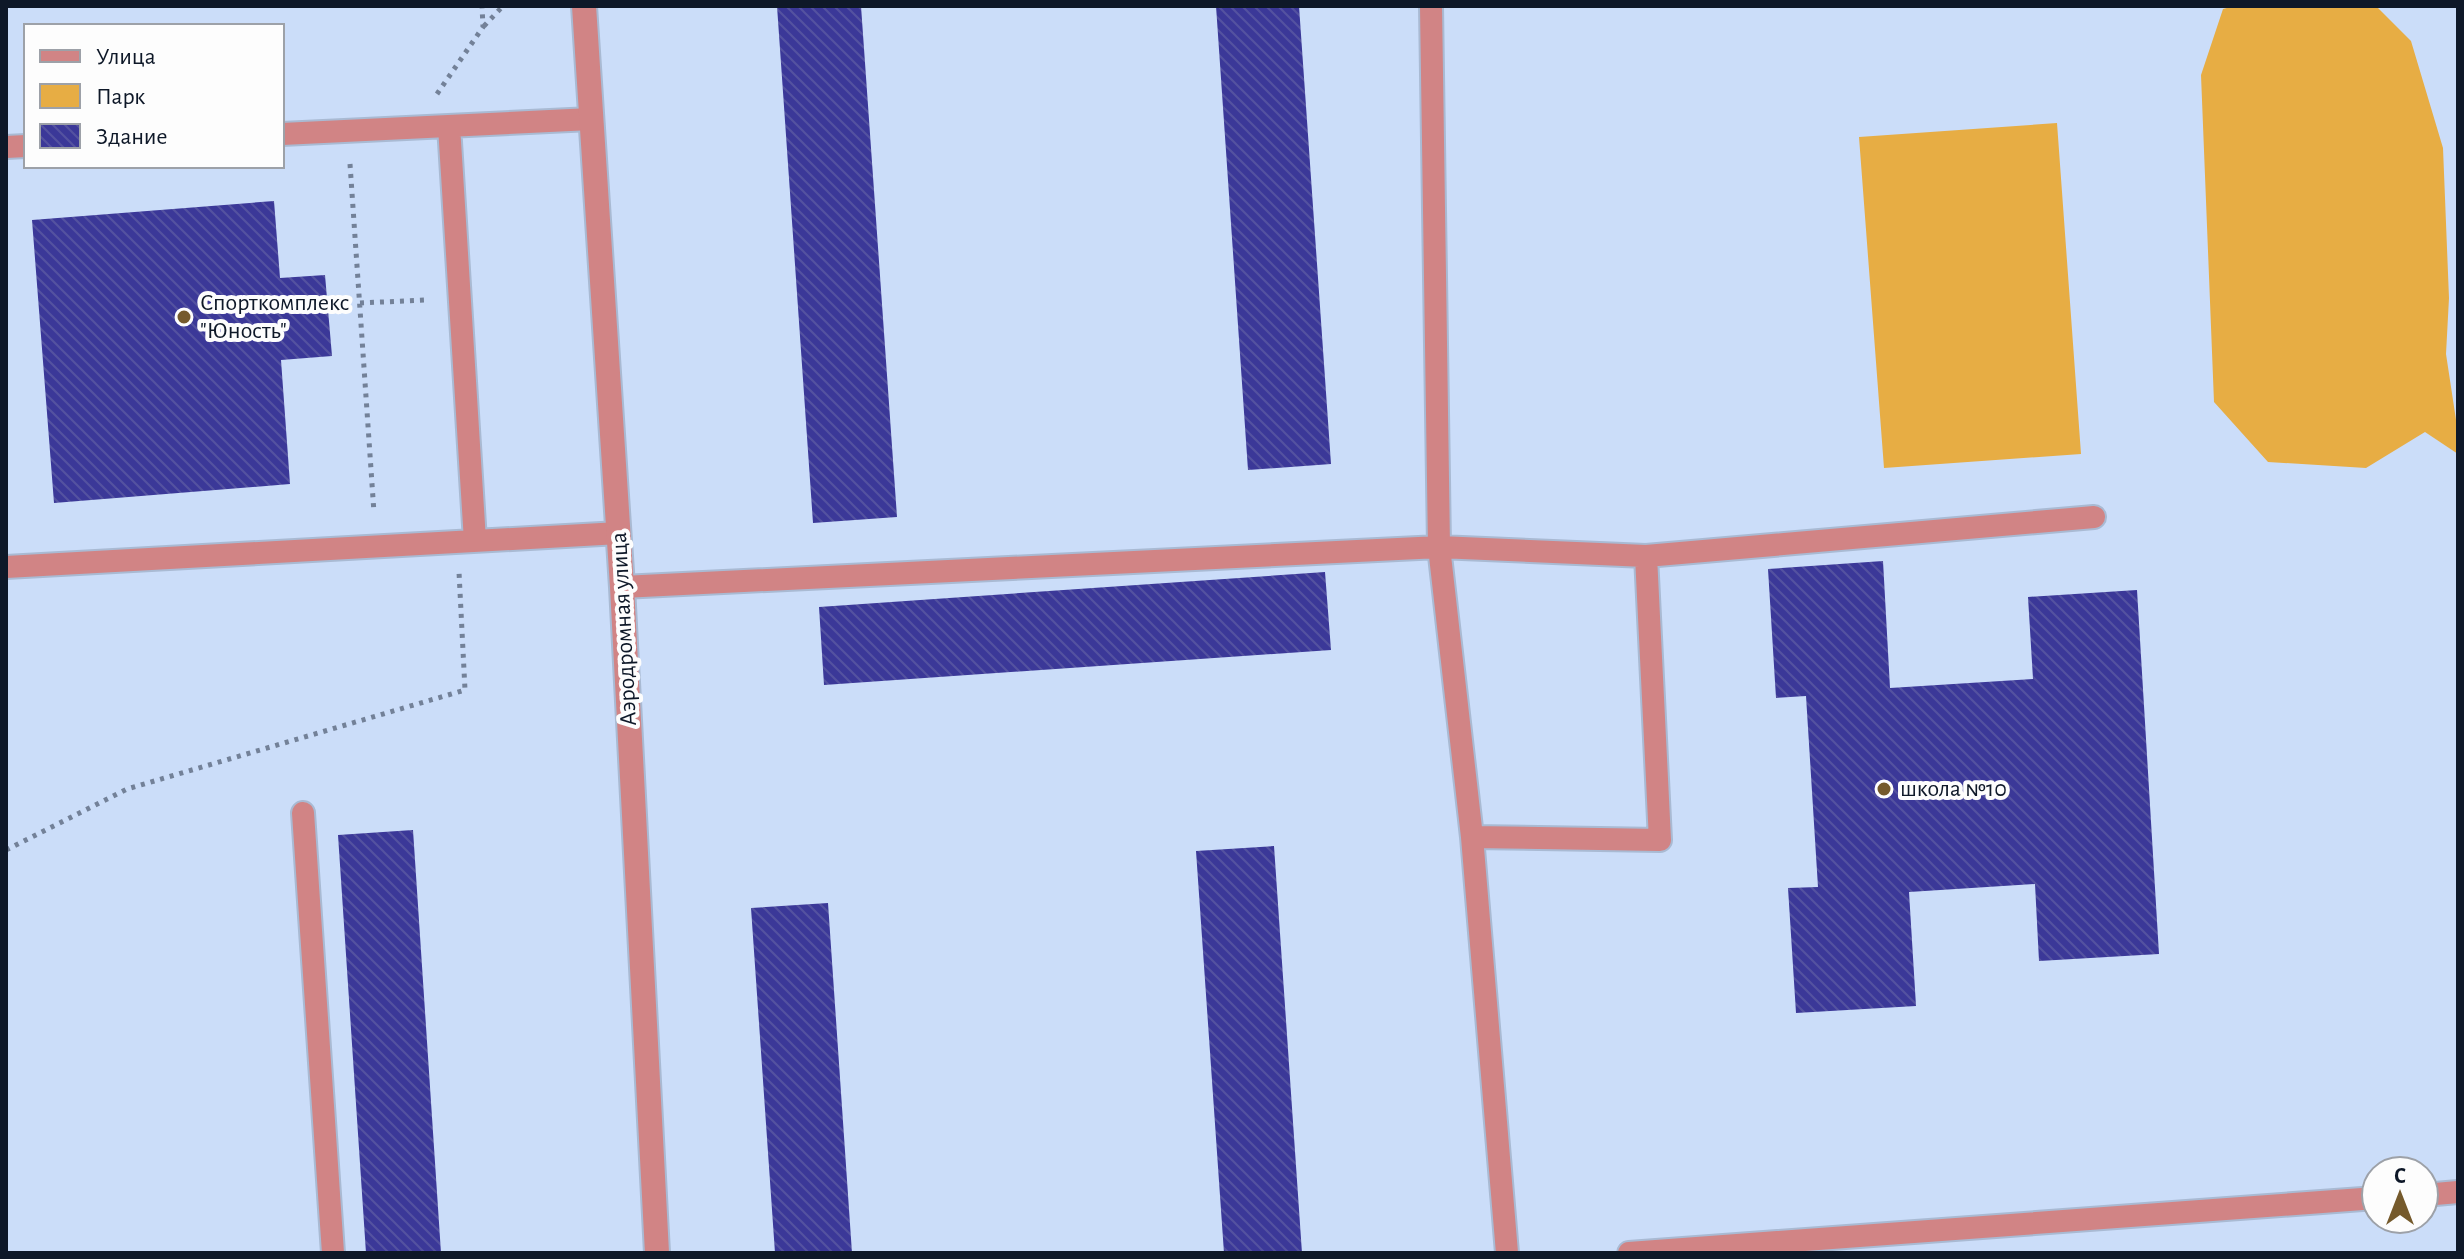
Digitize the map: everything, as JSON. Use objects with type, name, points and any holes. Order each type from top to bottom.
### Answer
[{"type":"street","name":"Аэродромная улица","points":[[584,6],[619,533],[657,1253]]},
{"type":"lane","points":[[1431,6],[1439,547],[1472,837],[1507,1253]]},
{"type":"lane","points":[[284,134],[591,119]]},
{"type":"lane","points":[[449,126],[475,541]]},
{"type":"lane","points":[[622,587],[1439,547],[1646,556],[2094,517]]},
{"type":"lane","points":[[6,567],[619,533]]},
{"type":"lane","points":[[1472,837],[1660,840],[1646,556]]},
{"type":"lane","points":[[303,813],[333,1253]]},
{"type":"lane","points":[[1629,1253],[2360,1199]]},
{"type":"path","points":[[482,6],[483,27]]},
{"type":"path","points":[[413,128],[483,27],[503,6]]},
{"type":"path","points":[[348,131],[376,546]]},
{"type":"path","points":[[360,303],[432,300]]},
{"type":"path","points":[[6,850],[127,789],[465,690],[459,571],[446,542]]},
{"type":"green space","points":[[2234,6],[2376,6],[2411,41],[2443,148],[2449,298],[2446,354],[2458,433],[2458,454],[2425,432],[2366,468],[2268,462],[2214,402],[2201,75],[2223,9]]},
{"type":"green space","points":[[2057,123],[2081,454],[1884,468],[1859,137]]},
{"type":"building","points":[[777,6],[861,6],[897,517],[813,523]]},
{"type":"building","points":[[1216,6],[1299,6],[1331,464],[1248,470]]},
{"type":"building","name":"Спорткомплекс \"Юность\"","points":[[274,201],[280,278],[325,275],[332,356],[281,360],[290,484],[54,503],[32,220]]},
{"type":"building","points":[[1883,561],[1890,688],[2033,679],[2028,597],[2137,590],[2159,954],[2039,961],[2035,884],[1909,892],[1916,1006],[1796,1013],[1788,888],[1818,887],[1806,696],[1776,698],[1768,569]]},
{"type":"building","points":[[1325,572],[1331,650],[824,685],[819,607]]},
{"type":"building","points":[[413,830],[441,1253],[366,1253],[338,835]]},
{"type":"building","points":[[1274,846],[1302,1253],[1224,1253],[1196,851]]},
{"type":"building","points":[[828,903],[852,1253],[775,1253],[751,908]]},
{"type":"place","name":"Спорткомплекс \"Юность\"","points":[[184,317]]},
{"type":"place","name":"школа №10","points":[[1884,789]]}]
